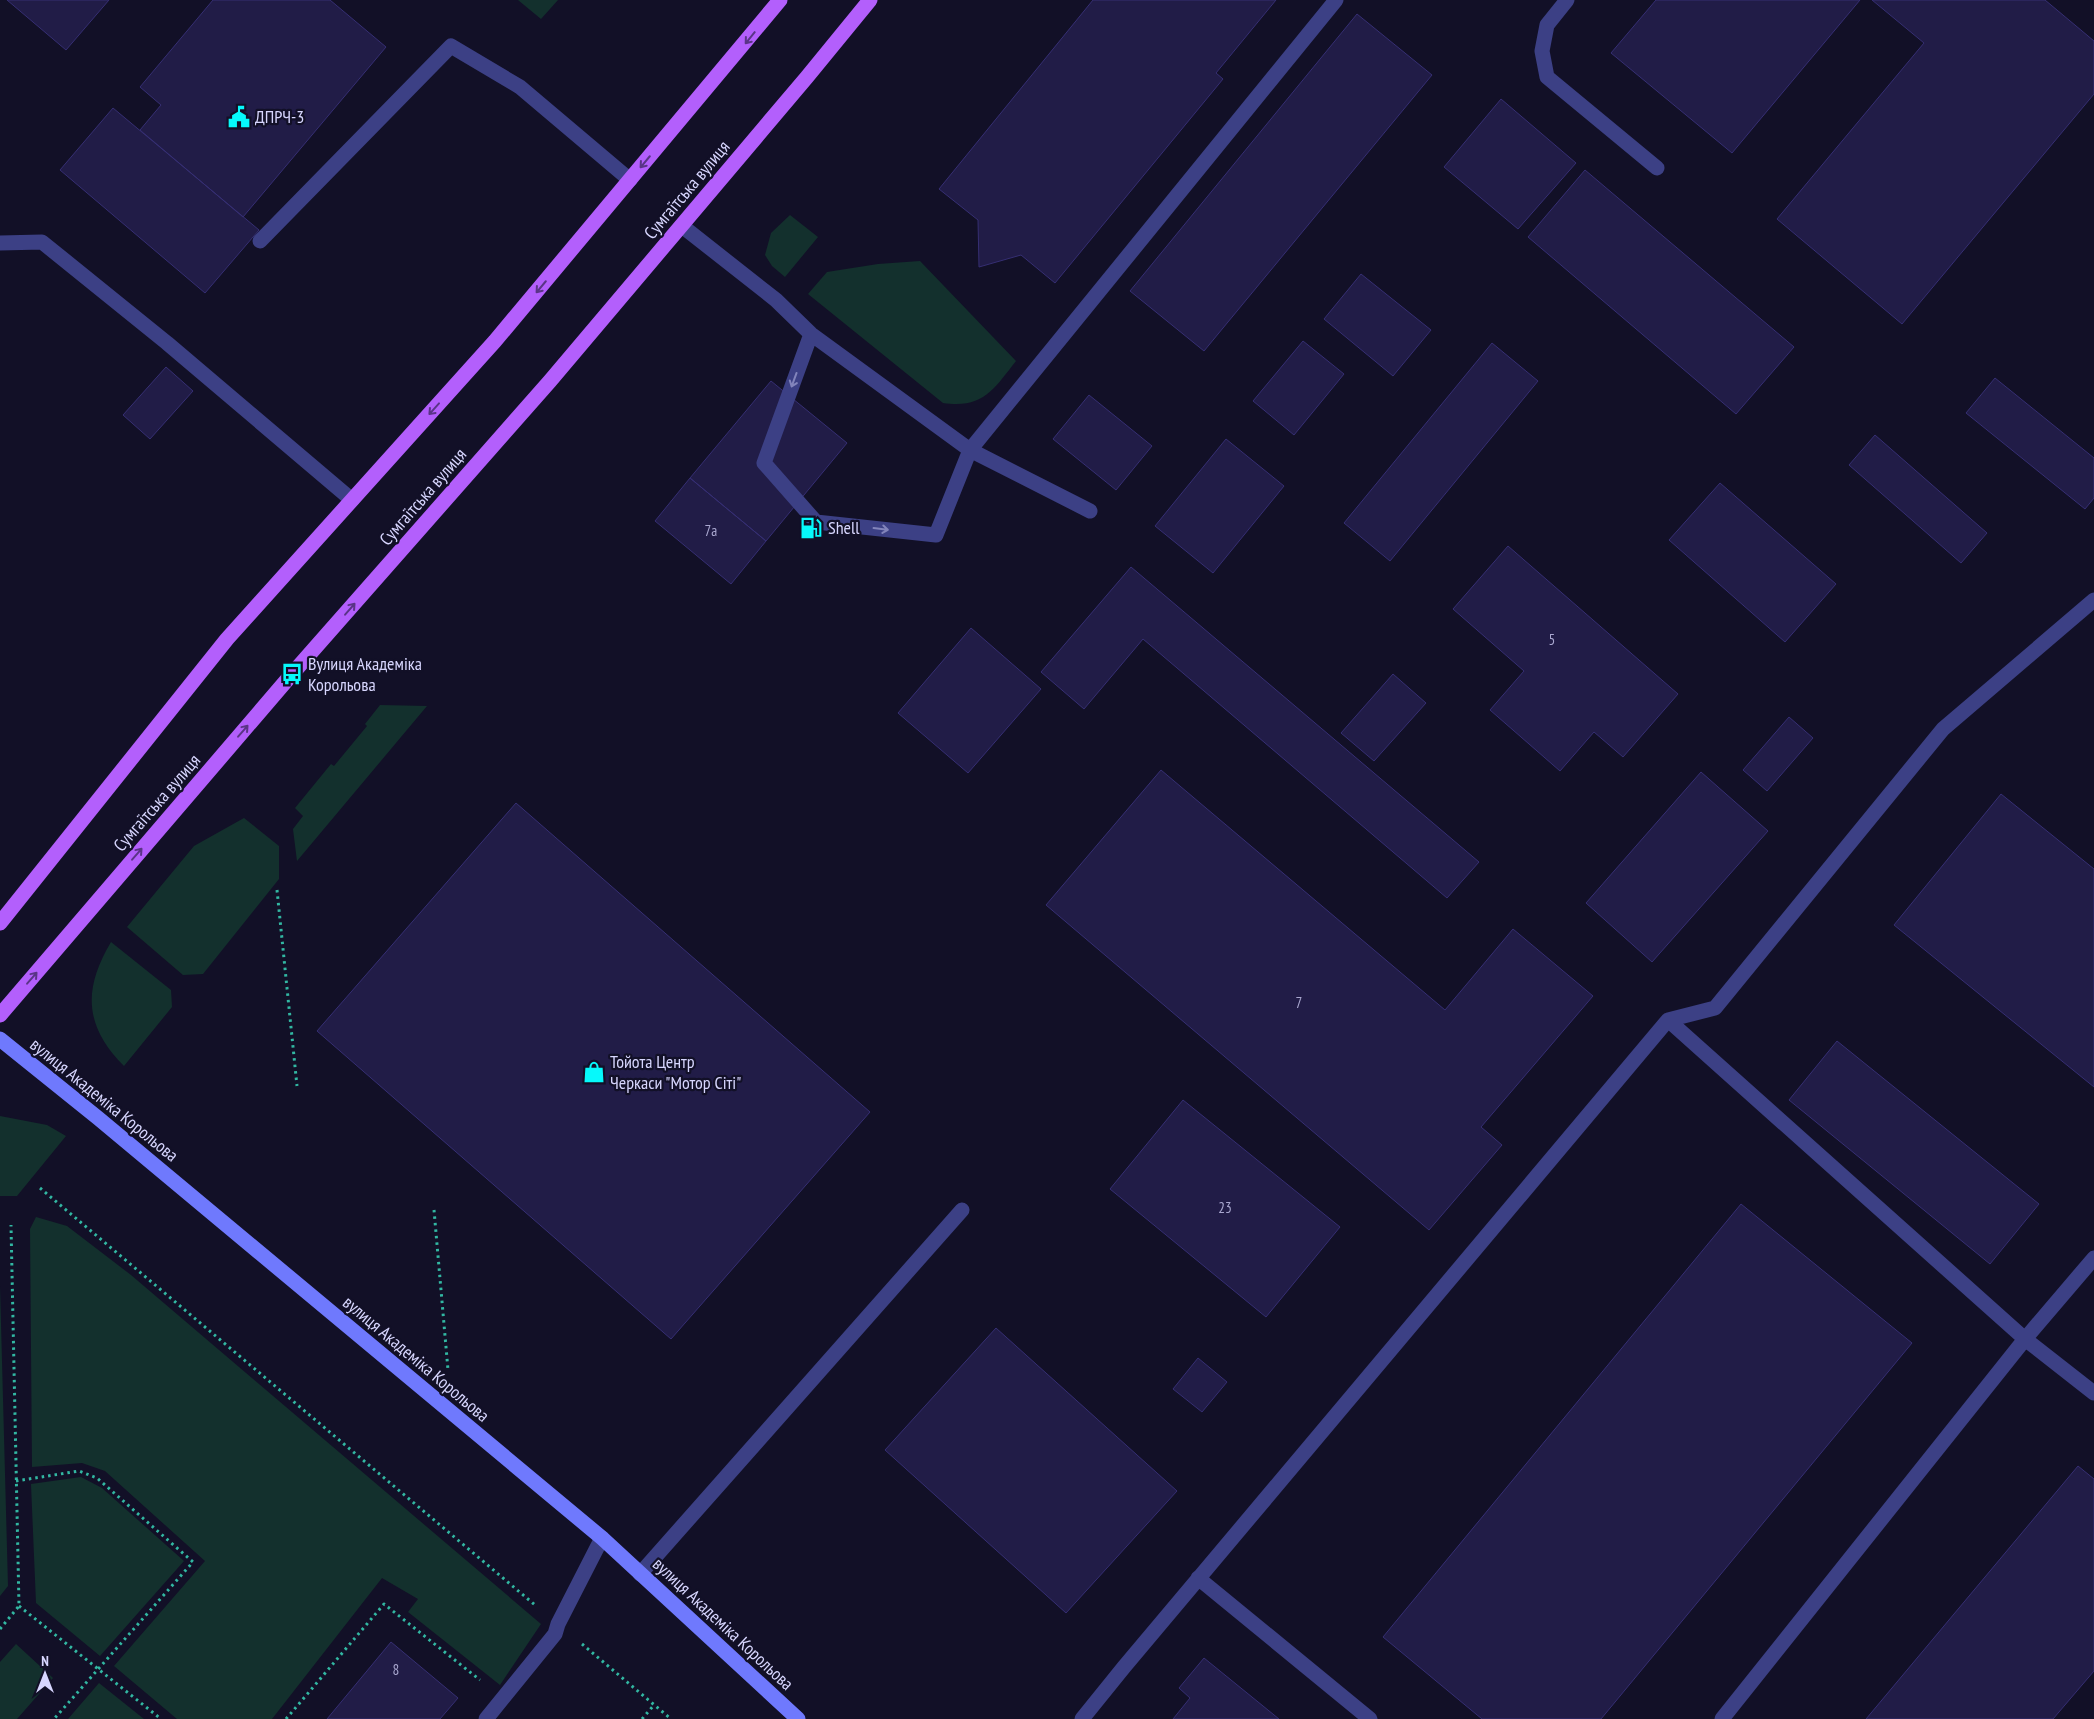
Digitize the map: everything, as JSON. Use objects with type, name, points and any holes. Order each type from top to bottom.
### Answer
[{"type":"main road","points":[[0,923],[227,639],[495,341],[780,0]]},
{"type":"main road","name":"Сумгаїтська вулиця","points":[[0,1015],[285,682],[544,388],[870,0]]},
{"type":"street","name":"вулиця Академіка Корольова","points":[[0,1039],[602,1538],[798,1719]]},
{"type":"lane","points":[[811,334],[764,463],[816,522],[936,535],[970,450],[1336,0]]},
{"type":"lane","points":[[1567,0],[1547,26],[1542,51],[1547,77],[1657,168]]},
{"type":"lane","points":[[260,241],[451,46],[520,87],[630,180]]},
{"type":"lane","points":[[682,226],[776,300],[811,334],[970,450],[1090,511]]},
{"type":"lane","points":[[0,243],[42,242],[167,343],[352,500]]},
{"type":"lane","points":[[1082,1719],[1198,1578],[1668,1020],[1714,1008],[1943,729],[2094,600]]},
{"type":"lane","points":[[1668,1020],[2025,1338],[2094,1393]]},
{"type":"lane","points":[[640,1574],[962,1210]]},
{"type":"lane","points":[[1722,1719],[2025,1338],[2094,1258]]},
{"type":"lane","points":[[486,1719],[555,1634],[558,1624],[602,1538]]},
{"type":"lane","points":[[1198,1578],[1370,1719]]},
{"type":"path","points":[[277,890],[297,1086]]},
{"type":"path","points":[[40,1188],[671,1719]]},
{"type":"path","points":[[434,1210],[451,1412]]},
{"type":"path","points":[[0,1629],[19,1606],[11,1225]]},
{"type":"path","points":[[16,1481],[78,1472],[97,1478],[193,1562],[54,1719]]},
{"type":"path","points":[[286,1719],[384,1604],[503,1698]]},
{"type":"path","points":[[19,1606],[161,1719]]},
{"type":"path","points":[[642,1719],[654,1705]]},
{"type":"green space","points":[[518,0],[558,0],[541,19]]},
{"type":"green space","points":[[790,215],[818,237],[785,277],[772,266],[765,255],[771,233]]},
{"type":"green space","points":[[920,261],[1016,361],[994,388],[978,400],[957,404],[943,403],[808,294],[827,272],[878,264]]},
{"type":"green space","points":[[380,705],[427,706],[297,861],[293,829],[303,816],[295,808],[331,764],[334,766],[367,726],[365,724]]},
{"type":"green space","points":[[244,818],[279,846],[279,879],[203,974],[183,975],[127,927],[194,846]]},
{"type":"green space","points":[[111,942],[171,990],[172,1007],[124,1066],[101,1036],[95,1022],[92,1007],[92,991],[96,976]]},
{"type":"green space","points":[[0,1116],[47,1125],[66,1136],[17,1196],[0,1196]]},
{"type":"green space","points":[[36,1217],[67,1226],[131,1275],[541,1624],[500,1685],[408,1612],[418,1599],[382,1578],[272,1719],[177,1719],[114,1666],[205,1561],[105,1471],[82,1463],[32,1467],[30,1229]]},
{"type":"green space","points":[[0,1286],[8,1586],[0,1596]]},
{"type":"green space","points":[[81,1477],[102,1488],[184,1561],[100,1656],[36,1603],[31,1484]]},
{"type":"green space","points":[[16,1644],[53,1678],[17,1719],[0,1719],[0,1662]]},
{"type":"green space","points":[[99,1683],[144,1719],[68,1719]]},
{"type":"building","points":[[7,0],[109,0],[66,50]]},
{"type":"building","name":"ДПРЧ-3","points":[[213,0],[330,0],[386,47],[243,217],[140,130],[161,105],[140,87]]},
{"type":"building","points":[[1093,0],[1276,0],[1216,73],[1223,79],[1055,283],[1021,255],[979,267],[978,220],[939,189]]},
{"type":"building","points":[[1656,0],[1860,0],[1732,153],[1611,53]]},
{"type":"building","points":[[1872,0],[2045,0],[2094,41],[2094,94],[1902,324],[1777,219],[1924,43]]},
{"type":"building","points":[[1357,14],[1432,75],[1204,351],[1130,291]]},
{"type":"building","points":[[1501,99],[1576,163],[1518,229],[1444,167]]},
{"type":"building","points":[[113,108],[259,230],[205,293],[60,170]]},
{"type":"building","points":[[1585,170],[1794,347],[1736,414],[1528,237]]},
{"type":"building","points":[[1361,274],[1431,330],[1393,376],[1324,319]]},
{"type":"building","points":[[1303,341],[1344,374],[1294,435],[1253,401]]},
{"type":"building","points":[[1492,343],[1538,381],[1390,561],[1344,523]]},
{"type":"building","points":[[166,367],[193,391],[150,439],[123,415]]},
{"type":"building","points":[[1995,378],[2094,458],[2094,498],[2085,509],[1966,413]]},
{"type":"building","points":[[771,381],[847,443],[766,541],[690,478]]},
{"type":"building","points":[[1089,395],[1152,446],[1116,490],[1053,439]]},
{"type":"building","points":[[1875,435],[1987,533],[1961,563],[1849,465]]},
{"type":"building","points":[[1226,439],[1284,486],[1213,573],[1155,526]]},
{"type":"building","points":[[690,478],[766,541],[731,584],[655,521]]},
{"type":"building","points":[[1720,483],[1836,584],[1785,642],[1669,540]]},
{"type":"building","points":[[1508,546],[1678,694],[1623,757],[1594,732],[1560,771],[1490,710],[1524,671],[1453,609]]},
{"type":"building","points":[[1131,567],[1479,862],[1447,898],[1143,639],[1084,709],[1041,672]]},
{"type":"building","points":[[971,628],[1041,689],[968,773],[898,713]]},
{"type":"building","points":[[1393,674],[1426,703],[1374,761],[1341,733]]},
{"type":"building","points":[[1789,717],[1813,738],[1767,791],[1743,770]]},
{"type":"building","points":[[1161,770],[1445,1010],[1513,929],[1593,996],[1481,1127],[1502,1145],[1429,1230],[1046,905]]},
{"type":"building","points":[[1701,772],[1768,831],[1652,962],[1586,903]]},
{"type":"building","points":[[2001,794],[2094,869],[2094,1087],[1894,925]]},
{"type":"building","name":"Тойота Центр Черкаси \"Мотор Сіті\"","points":[[516,803],[870,1112],[671,1339],[317,1031]]},
{"type":"building","points":[[1837,1041],[2039,1204],[1990,1264],[1789,1100]]},
{"type":"building","points":[[1183,1100],[1340,1227],[1266,1317],[1110,1189]]},
{"type":"building","points":[[1741,1204],[1912,1343],[1601,1719],[1482,1719],[1383,1637]]},
{"type":"building","points":[[996,1328],[1177,1491],[1066,1613],[885,1450]]},
{"type":"building","points":[[1198,1358],[1227,1382],[1202,1412],[1173,1389]]},
{"type":"building","points":[[2078,1466],[2094,1479],[2094,1671],[2053,1719],[1866,1719]]},
{"type":"building","points":[[391,1642],[458,1698],[440,1719],[327,1719]]},
{"type":"building","points":[[1204,1658],[1279,1719],[1173,1719],[1190,1698],[1179,1688]]},
{"type":"place","name":"ДПРЧ-3","points":[[239,117]]},
{"type":"place","name":"Shell","points":[[811,528]]},
{"type":"place","name":"Вулиця Академіка Корольова","points":[[292,674]]},
{"type":"place","name":"Тойота Центр Черкаси \"Мотор Сіті\"","points":[[594,1072]]}]
